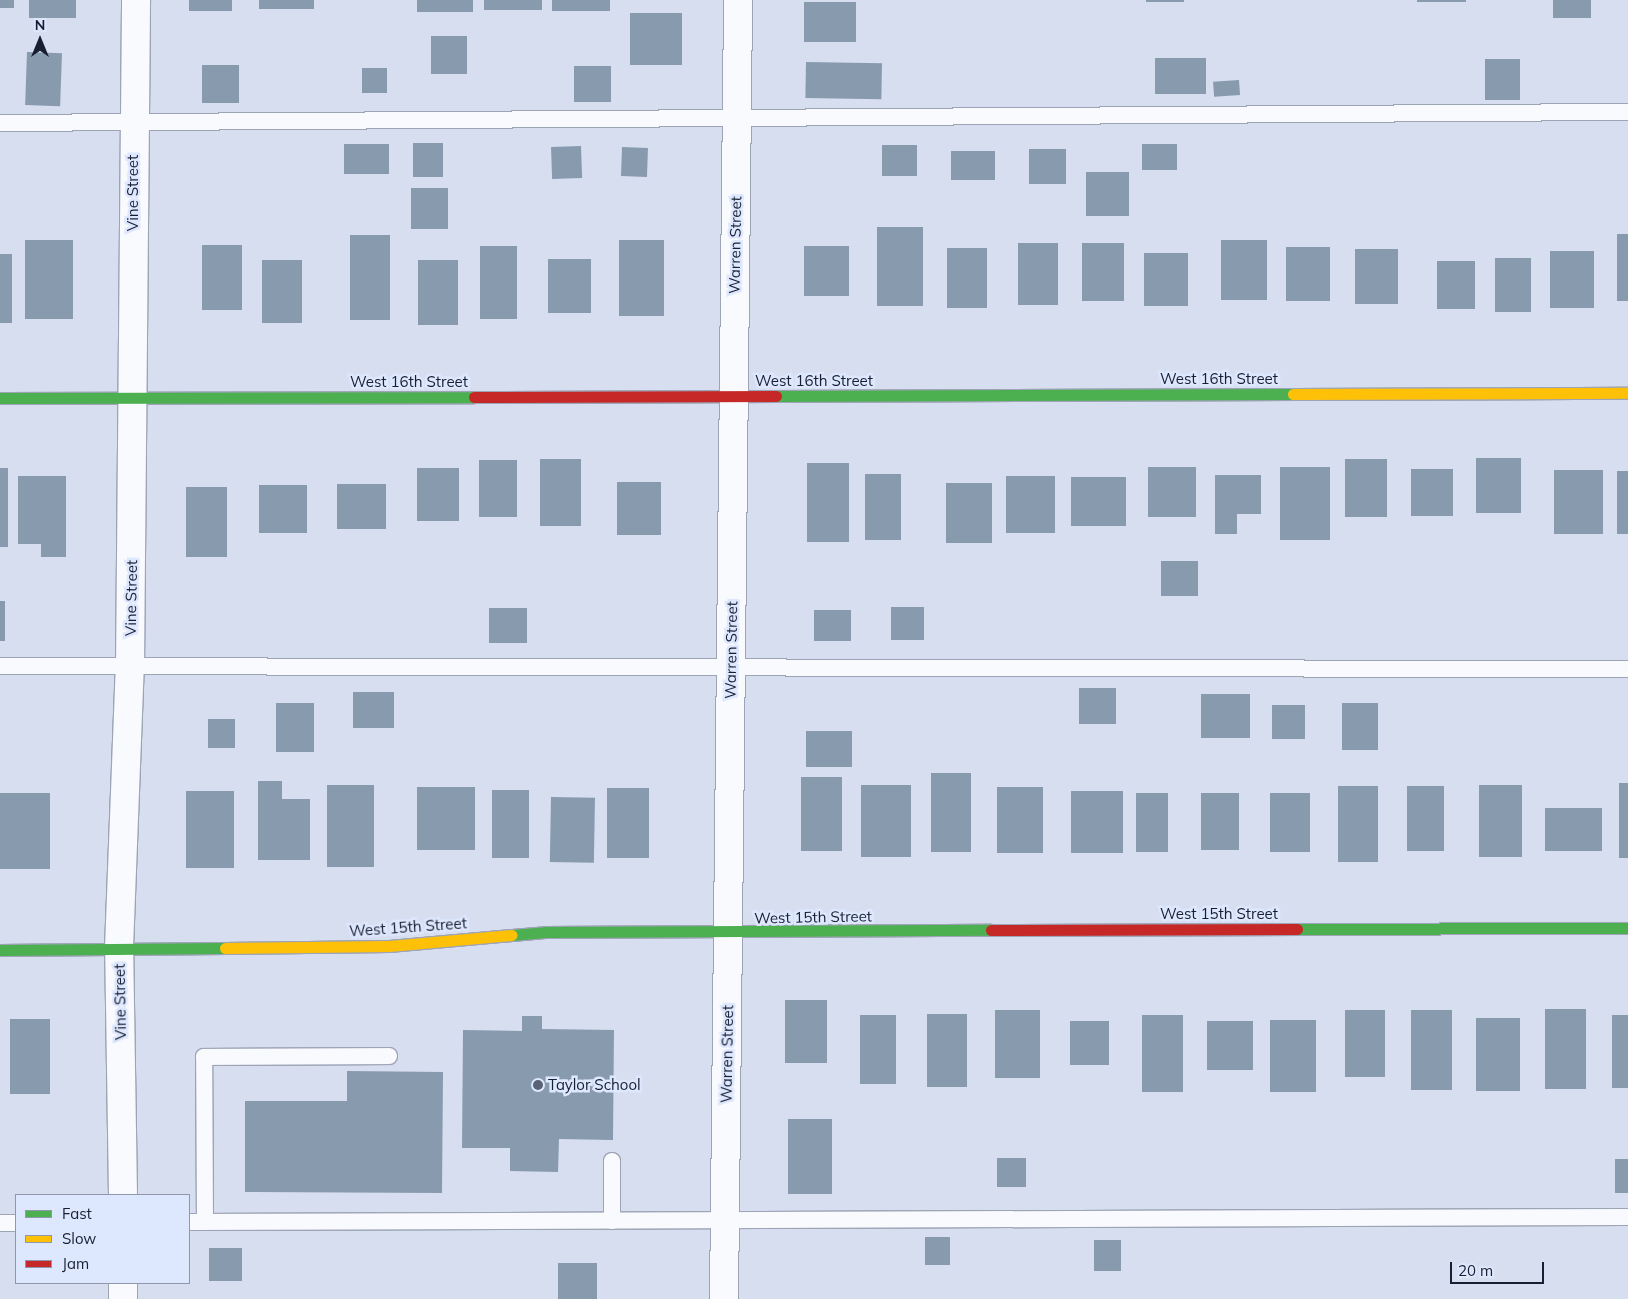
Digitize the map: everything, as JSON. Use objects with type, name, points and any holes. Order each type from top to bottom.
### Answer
[{"type":"street","name":"Vine Street","points":[[123,1194],[119,948],[130,667],[134,398],[133,122],[136,0]]},
{"type":"street","name":"Warren Street","points":[[724,1299],[738,0]]},
{"type":"street","name":"West 16th Street","points":[[0,398],[1628,393]]},
{"type":"street","name":"West 15th Street","points":[[0,950],[389,946],[545,932],[729,934],[902,930],[1628,928]]},
{"type":"street","points":[[123,1284],[123,1299]]},
{"type":"lane","points":[[0,123],[1628,112]]},
{"type":"lane","points":[[0,666],[1628,669]]},
{"type":"lane","points":[[388,1056],[204,1057],[197,1222],[1628,1217]]},
{"type":"lane","points":[[612,1161],[612,1221]]},
{"type":"lane","points":[[0,1223],[15,1223]]},
{"type":"building","points":[[0,0],[14,0],[14,8],[0,8]]},
{"type":"building","points":[[29,0],[76,0],[76,18],[29,18]]},
{"type":"building","points":[[189,0],[232,0],[232,11],[189,11]]},
{"type":"building","points":[[259,0],[314,0],[314,9],[259,9]]},
{"type":"building","points":[[417,0],[473,0],[473,12],[417,12]]},
{"type":"building","points":[[484,0],[542,0],[542,10],[484,10]]},
{"type":"building","points":[[552,0],[610,0],[610,11],[552,11]]},
{"type":"building","points":[[1146,0],[1184,0],[1184,2],[1146,2]]},
{"type":"building","points":[[1417,0],[1466,0],[1466,2],[1417,2]]},
{"type":"building","points":[[1553,0],[1591,0],[1591,18],[1553,18]]},
{"type":"building","points":[[804,2],[856,2],[856,42],[804,42]]},
{"type":"building","points":[[630,13],[682,13],[682,65],[630,65]]},
{"type":"building","points":[[431,36],[467,36],[467,74],[431,74]]},
{"type":"building","points":[[27,52],[62,53],[60,106],[25,105]]},
{"type":"building","points":[[1155,58],[1206,58],[1206,94],[1155,94]]},
{"type":"building","points":[[1485,59],[1520,59],[1520,100],[1485,100]]},
{"type":"building","points":[[806,62],[882,63],[881,99],[805,98]]},
{"type":"building","points":[[202,65],[239,65],[239,103],[202,103]]},
{"type":"building","points":[[574,66],[611,66],[611,102],[574,102]]},
{"type":"building","points":[[362,68],[387,68],[387,93],[362,93]]},
{"type":"building","points":[[1239,80],[1240,95],[1214,97],[1213,82]]},
{"type":"building","points":[[413,143],[443,143],[443,177],[413,177]]},
{"type":"building","points":[[344,144],[389,144],[389,174],[344,174]]},
{"type":"building","points":[[1142,144],[1177,144],[1177,170],[1142,170]]},
{"type":"building","points":[[882,145],[917,145],[917,176],[882,176]]},
{"type":"building","points":[[581,146],[582,178],[552,179],[551,147]]},
{"type":"building","points":[[622,147],[648,148],[647,177],[621,176]]},
{"type":"building","points":[[1029,149],[1066,149],[1066,184],[1029,184]]},
{"type":"building","points":[[951,151],[995,151],[995,180],[951,180]]},
{"type":"building","points":[[1086,172],[1129,172],[1129,216],[1086,216]]},
{"type":"building","points":[[411,188],[448,188],[448,229],[411,229]]},
{"type":"building","points":[[877,227],[923,227],[923,306],[877,306]]},
{"type":"building","points":[[1617,234],[1628,234],[1628,301],[1617,301]]},
{"type":"building","points":[[350,235],[390,235],[390,320],[350,320]]},
{"type":"building","points":[[25,240],[73,240],[73,319],[25,319]]},
{"type":"building","points":[[619,240],[664,240],[664,316],[619,316]]},
{"type":"building","points":[[1221,240],[1267,240],[1267,300],[1221,300]]},
{"type":"building","points":[[1018,243],[1058,243],[1058,305],[1018,305]]},
{"type":"building","points":[[1082,243],[1124,243],[1124,301],[1082,301]]},
{"type":"building","points":[[202,245],[242,245],[242,310],[202,310]]},
{"type":"building","points":[[480,246],[517,246],[517,319],[480,319]]},
{"type":"building","points":[[804,246],[849,246],[849,296],[804,296]]},
{"type":"building","points":[[1286,247],[1330,247],[1330,301],[1286,301]]},
{"type":"building","points":[[947,248],[987,248],[987,308],[947,308]]},
{"type":"building","points":[[1355,249],[1398,249],[1398,304],[1355,304]]},
{"type":"building","points":[[1550,251],[1594,251],[1594,308],[1550,308]]},
{"type":"building","points":[[1144,253],[1188,253],[1188,306],[1144,306]]},
{"type":"building","points":[[0,254],[12,254],[12,323],[0,323]]},
{"type":"building","points":[[1495,258],[1531,258],[1531,312],[1495,312]]},
{"type":"building","points":[[548,259],[591,259],[591,313],[548,313]]},
{"type":"building","points":[[262,260],[302,260],[302,323],[262,323]]},
{"type":"building","points":[[418,260],[458,260],[458,325],[418,325]]},
{"type":"building","points":[[1437,261],[1475,261],[1475,309],[1437,309]]},
{"type":"building","points":[[1476,458],[1521,458],[1521,513],[1476,513]]},
{"type":"building","points":[[540,459],[581,459],[581,526],[540,526]]},
{"type":"building","points":[[1345,459],[1387,459],[1387,517],[1345,517]]},
{"type":"building","points":[[479,460],[517,460],[517,517],[479,517]]},
{"type":"building","points":[[807,463],[849,463],[849,542],[807,542]]},
{"type":"building","points":[[1148,467],[1196,467],[1196,517],[1148,517]]},
{"type":"building","points":[[1280,467],[1330,467],[1330,540],[1280,540]]},
{"type":"building","points":[[0,468],[8,468],[8,547],[0,547]]},
{"type":"building","points":[[417,468],[459,468],[459,521],[417,521]]},
{"type":"building","points":[[1411,469],[1453,469],[1453,516],[1411,516]]},
{"type":"building","points":[[1554,470],[1603,470],[1603,534],[1554,534]]},
{"type":"building","points":[[1617,471],[1628,471],[1628,534],[1617,534]]},
{"type":"building","points":[[865,474],[901,474],[901,540],[865,540]]},
{"type":"building","points":[[1215,475],[1261,475],[1261,514],[1237,514],[1237,534],[1215,534]]},
{"type":"building","points":[[18,476],[66,476],[66,557],[41,557],[41,544],[18,544]]},
{"type":"building","points":[[1006,476],[1055,476],[1055,533],[1006,533]]},
{"type":"building","points":[[1071,477],[1126,477],[1126,526],[1071,526]]},
{"type":"building","points":[[617,482],[661,482],[661,535],[617,535]]},
{"type":"building","points":[[946,483],[992,483],[992,543],[946,543]]},
{"type":"building","points":[[337,484],[386,484],[386,529],[337,529]]},
{"type":"building","points":[[259,485],[307,485],[307,533],[259,533]]},
{"type":"building","points":[[186,487],[227,487],[227,557],[186,557]]},
{"type":"building","points":[[1161,561],[1198,561],[1198,596],[1161,596]]},
{"type":"building","points":[[0,601],[5,601],[5,641],[0,641]]},
{"type":"building","points":[[891,607],[924,607],[924,640],[891,640]]},
{"type":"building","points":[[489,608],[527,608],[527,643],[489,643]]},
{"type":"building","points":[[814,610],[851,610],[851,641],[814,641]]},
{"type":"building","points":[[1079,688],[1116,688],[1116,724],[1079,724]]},
{"type":"building","points":[[353,692],[394,692],[394,728],[353,728]]},
{"type":"building","points":[[1201,694],[1250,694],[1250,738],[1201,738]]},
{"type":"building","points":[[276,703],[314,703],[314,752],[276,752]]},
{"type":"building","points":[[1342,703],[1378,703],[1378,750],[1342,750]]},
{"type":"building","points":[[1272,705],[1305,705],[1305,739],[1272,739]]},
{"type":"building","points":[[208,719],[235,719],[235,748],[208,748]]},
{"type":"building","points":[[806,731],[852,731],[852,767],[806,767]]},
{"type":"building","points":[[931,773],[971,773],[971,852],[931,852]]},
{"type":"building","points":[[801,777],[842,777],[842,851],[801,851]]},
{"type":"building","points":[[258,781],[282,781],[282,799],[310,799],[310,860],[258,860]]},
{"type":"building","points":[[1619,783],[1628,783],[1628,858],[1619,858]]},
{"type":"building","points":[[327,785],[374,785],[374,867],[327,867]]},
{"type":"building","points":[[861,785],[911,785],[911,857],[861,857]]},
{"type":"building","points":[[1479,785],[1522,785],[1522,857],[1479,857]]},
{"type":"building","points":[[1338,786],[1378,786],[1378,862],[1338,862]]},
{"type":"building","points":[[1407,786],[1444,786],[1444,851],[1407,851]]},
{"type":"building","points":[[417,787],[475,787],[475,850],[417,850]]},
{"type":"building","points":[[997,787],[1043,787],[1043,853],[997,853]]},
{"type":"building","points":[[607,788],[649,788],[649,858],[607,858]]},
{"type":"building","points":[[492,790],[529,790],[529,858],[492,858]]},
{"type":"building","points":[[186,791],[234,791],[234,868],[186,868]]},
{"type":"building","points":[[1071,791],[1123,791],[1123,853],[1071,853]]},
{"type":"building","points":[[0,793],[50,793],[50,869],[0,869]]},
{"type":"building","points":[[1136,793],[1168,793],[1168,852],[1136,852]]},
{"type":"building","points":[[1201,793],[1239,793],[1239,850],[1201,850]]},
{"type":"building","points":[[1270,793],[1310,793],[1310,852],[1270,852]]},
{"type":"building","points":[[551,797],[595,798],[594,863],[550,862]]},
{"type":"building","points":[[1545,808],[1602,808],[1602,851],[1545,851]]},
{"type":"building","points":[[785,1000],[827,1000],[827,1063],[785,1063]]},
{"type":"building","points":[[1545,1009],[1586,1009],[1586,1089],[1545,1089]]},
{"type":"building","points":[[995,1010],[1040,1010],[1040,1078],[995,1078]]},
{"type":"building","points":[[1345,1010],[1385,1010],[1385,1077],[1345,1077]]},
{"type":"building","points":[[1411,1010],[1452,1010],[1452,1090],[1411,1090]]},
{"type":"building","points":[[927,1014],[967,1014],[967,1087],[927,1087]]},
{"type":"building","points":[[860,1015],[896,1015],[896,1084],[860,1084]]},
{"type":"building","points":[[1142,1015],[1183,1015],[1183,1092],[1142,1092]]},
{"type":"building","points":[[1612,1015],[1628,1015],[1628,1088],[1612,1088]]},
{"type":"building","name":"Taylor School","points":[[522,1016],[542,1016],[542,1029],[614,1030],[613,1140],[559,1139],[558,1172],[510,1171],[510,1148],[462,1148],[463,1030],[522,1031]]},
{"type":"building","points":[[1476,1018],[1520,1018],[1520,1091],[1476,1091]]},
{"type":"building","points":[[10,1019],[50,1019],[50,1094],[10,1094]]},
{"type":"building","points":[[1270,1020],[1316,1020],[1316,1092],[1270,1092]]},
{"type":"building","points":[[1070,1021],[1109,1021],[1109,1065],[1070,1065]]},
{"type":"building","points":[[1207,1021],[1253,1021],[1253,1070],[1207,1070]]},
{"type":"building","points":[[347,1071],[443,1072],[442,1193],[245,1192],[245,1101],[347,1101]]},
{"type":"building","points":[[788,1119],[832,1119],[832,1194],[788,1194]]},
{"type":"building","points":[[997,1158],[1026,1158],[1026,1187],[997,1187]]},
{"type":"building","points":[[1615,1159],[1628,1159],[1628,1193],[1615,1193]]},
{"type":"building","points":[[925,1237],[950,1237],[950,1265],[925,1265]]},
{"type":"building","points":[[1094,1240],[1121,1240],[1121,1271],[1094,1271]]},
{"type":"building","points":[[209,1248],[242,1248],[242,1281],[209,1281]]},
{"type":"building","points":[[558,1263],[597,1263],[597,1299],[558,1299]]},
{"type":"traffic: fast","points":[[776,396],[1293,394]]},
{"type":"traffic: fast","points":[[0,398],[474,397]]},
{"type":"traffic: fast","points":[[1297,929],[1628,928]]},
{"type":"traffic: fast","points":[[512,935],[545,932],[991,930]]},
{"type":"traffic: fast","points":[[0,950],[225,948]]},
{"type":"traffic: slow","points":[[1293,394],[1628,393]]},
{"type":"traffic: slow","points":[[225,948],[389,946],[512,935]]},
{"type":"traffic: jam","points":[[474,397],[776,396]]},
{"type":"traffic: jam","points":[[991,930],[1297,929]]},
{"type":"place","name":"Taylor School","points":[[538,1085]]}]
